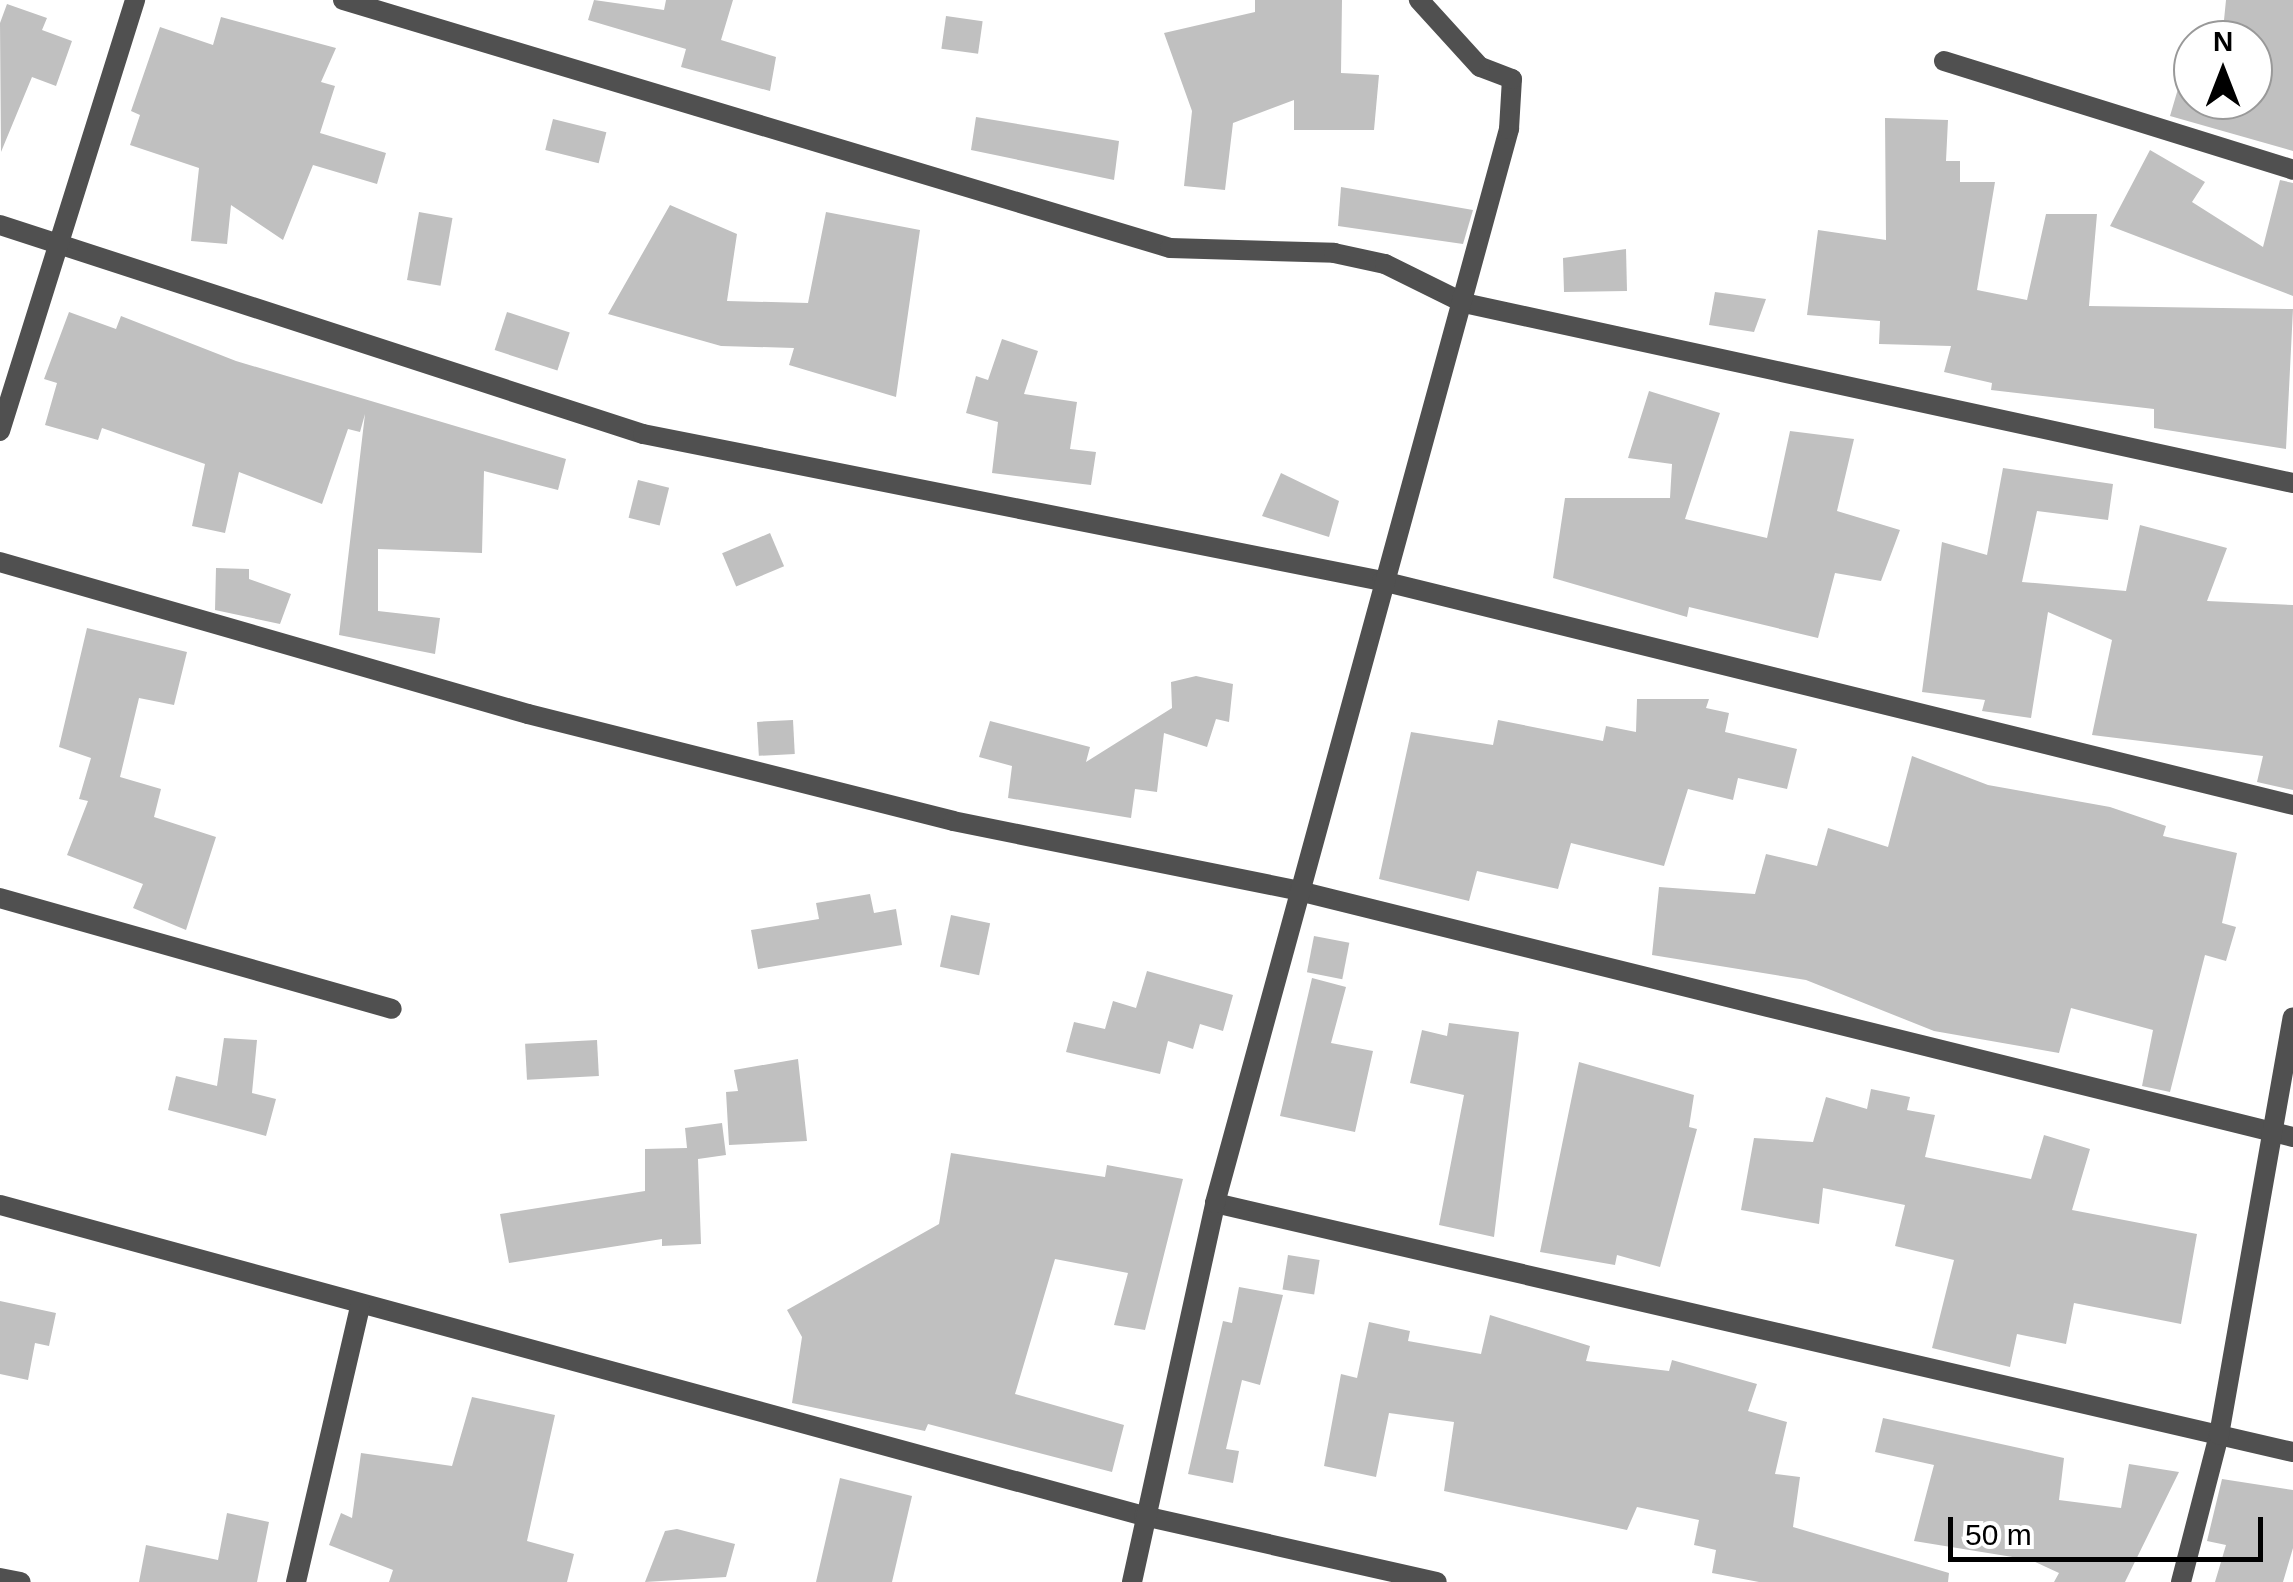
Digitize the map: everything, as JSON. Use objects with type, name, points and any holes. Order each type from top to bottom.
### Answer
[{"type":"street","points":[[0,431],[136,0]]},
{"type":"street","points":[[343,0],[1170,248],[1334,253],[1423,276],[1464,304],[2293,483]]},
{"type":"street","points":[[1132,1582],[1215,1203],[1382,581],[1464,304],[1509,129],[1512,79],[1480,67],[1418,0]]},
{"type":"street","points":[[1944,60],[2293,170]]},
{"type":"street","points":[[0,225],[643,434],[1382,581],[2293,805]]},
{"type":"street","points":[[0,562],[605,734],[952,821],[1299,891],[2293,1136]]},
{"type":"street","points":[[0,898],[392,1009]]},
{"type":"street","points":[[2181,1582],[2218,1435],[2293,1017]]},
{"type":"street","points":[[1215,1203],[2293,1452]]},
{"type":"street","points":[[0,1205],[360,1308],[1144,1516],[1437,1582]]},
{"type":"street","points":[[296,1582],[360,1308]]},
{"type":"street","points":[[0,1578],[21,1582]]},
{"type":"building","points":[[594,0],[664,10],[666,0],[733,0],[721,40],[776,57],[770,91],[681,67],[686,49],[588,20]]},
{"type":"building","points":[[1255,0],[1342,0],[1341,73],[1379,75],[1374,130],[1294,130],[1294,100],[1233,123],[1225,190],[1184,186],[1192,111],[1164,33],[1255,12]]},
{"type":"building","points":[[2226,0],[2293,0],[2293,151],[2184,120],[2273,120],[2273,20],[2224,20]]},
{"type":"building","points":[[7,4],[47,18],[42,30],[72,41],[56,86],[32,77],[1,152],[0,23]]},
{"type":"building","points":[[946,16],[983,21],[978,54],[941,49]]},
{"type":"building","points":[[221,17],[336,48],[321,82],[335,86],[320,133],[386,153],[377,184],[313,165],[283,240],[231,205],[227,244],[191,241],[199,168],[130,145],[140,115],[131,111],[160,27],[213,45]]},
{"type":"building","points":[[976,117],[1119,141],[1114,180],[971,150]]},
{"type":"building","points":[[1885,118],[1948,120],[1946,161],[1960,161],[1960,182],[1995,182],[1977,290],[2027,300],[2046,214],[2097,214],[2089,306],[2293,309],[2286,449],[2154,428],[2154,409],[1991,390],[1992,383],[1944,372],[1951,346],[1879,344],[1880,321],[1807,315],[1818,230],[1886,240]]},
{"type":"building","points":[[553,119],[606,132],[599,163],[545,150]]},
{"type":"building","points":[[2150,150],[2205,182],[2192,202],[2263,247],[2280,180],[2293,183],[2293,296],[2110,226]]},
{"type":"building","points":[[1341,187],[1473,210],[1463,244],[1338,226]]},
{"type":"building","points":[[670,205],[737,234],[727,301],[808,303],[826,212],[920,230],[896,397],[789,365],[794,348],[721,346],[608,314]]},
{"type":"building","points":[[419,212],[452,218],[441,286],[407,280]]},
{"type":"building","points":[[1626,249],[1627,291],[1564,292],[1563,258]]},
{"type":"building","points":[[1715,292],[1766,299],[1754,332],[1709,325]]},
{"type":"building","points":[[69,312],[116,329],[121,316],[236,361],[566,459],[558,490],[484,471],[482,553],[378,549],[378,611],[440,618],[435,654],[339,635],[365,414],[360,432],[348,429],[322,504],[239,472],[225,533],[192,526],[205,464],[102,428],[98,440],[45,425],[57,383],[44,379]]},
{"type":"building","points":[[507,312],[570,332],[557,370],[495,350]]},
{"type":"building","points":[[1002,339],[1038,351],[1024,394],[1077,402],[1070,449],[1096,452],[1091,485],[992,473],[998,422],[966,413],[976,376],[988,380]]},
{"type":"building","points":[[1649,391],[1720,413],[1685,519],[1767,538],[1790,431],[1854,439],[1837,511],[1900,530],[1881,581],[1835,573],[1818,638],[1689,607],[1687,617],[1553,578],[1565,498],[1670,498],[1672,464],[1628,458]]},
{"type":"building","points":[[2003,468],[2113,484],[2108,520],[2037,511],[2022,582],[2126,591],[2140,525],[2227,548],[2207,601],[2293,605],[2293,790],[2257,782],[2263,756],[2092,735],[2112,640],[2048,612],[2031,718],[1982,711],[1985,700],[1922,692],[1942,542],[1987,555]]},
{"type":"building","points":[[1281,473],[1339,501],[1329,537],[1262,516]]},
{"type":"building","points":[[638,480],[669,488],[660,526],[629,518]]},
{"type":"building","points":[[770,533],[784,566],[736,586],[722,553]]},
{"type":"building","points":[[216,568],[249,569],[249,579],[291,594],[280,624],[215,610]]},
{"type":"building","points":[[87,628],[187,652],[174,705],[139,698],[120,777],[161,789],[154,817],[216,837],[186,930],[133,908],[143,884],[67,855],[88,801],[79,799],[91,758],[59,747]]},
{"type":"building","points":[[1196,676],[1233,684],[1229,722],[1216,719],[1207,747],[1164,733],[1157,792],[1135,789],[1131,818],[1008,798],[1012,766],[979,757],[990,721],[1090,747],[1086,762],[1172,708],[1171,682]]},
{"type":"building","points":[[1637,699],[1709,699],[1706,708],[1729,713],[1725,732],[1797,749],[1787,789],[1738,778],[1733,800],[1688,789],[1664,866],[1571,843],[1558,889],[1477,871],[1469,901],[1379,879],[1411,732],[1493,745],[1498,720],[1603,741],[1606,726],[1636,732]]},
{"type":"building","points":[[793,720],[795,754],[759,756],[757,722]]},
{"type":"building","points":[[1912,756],[1988,785],[2110,807],[2166,826],[2163,836],[2237,853],[2222,923],[2236,927],[2226,961],[2205,955],[2170,1092],[2142,1086],[2153,1030],[2071,1008],[2059,1053],[1934,1031],[1806,980],[1652,955],[1659,887],[1755,894],[1766,854],[1817,866],[1828,828],[1888,847]]},
{"type":"building","points":[[870,894],[874,913],[896,909],[902,945],[758,969],[751,930],[819,919],[816,903]]},
{"type":"building","points":[[951,915],[990,923],[979,975],[940,967]]},
{"type":"building","points":[[1314,936],[1349,943],[1342,979],[1307,972]]},
{"type":"building","points":[[1147,971],[1233,995],[1223,1031],[1200,1024],[1193,1049],[1168,1041],[1160,1074],[1066,1052],[1074,1022],[1105,1029],[1113,1001],[1136,1008]]},
{"type":"building","points":[[1312,978],[1346,987],[1331,1043],[1373,1051],[1355,1132],[1280,1116]]},
{"type":"building","points":[[1449,1023],[1519,1032],[1494,1237],[1439,1225],[1464,1095],[1410,1083],[1422,1030],[1447,1036]]},
{"type":"building","points":[[224,1038],[257,1040],[252,1093],[276,1099],[266,1136],[168,1110],[176,1076],[217,1086]]},
{"type":"building","points":[[597,1040],[599,1076],[527,1080],[525,1044]]},
{"type":"building","points":[[798,1059],[807,1141],[729,1145],[726,1092],[738,1091],[734,1070]]},
{"type":"building","points":[[1579,1062],[1694,1095],[1689,1127],[1697,1129],[1660,1267],[1617,1255],[1615,1265],[1540,1252]]},
{"type":"building","points":[[1871,1089],[1910,1097],[1907,1110],[1935,1115],[1925,1157],[2031,1179],[2044,1135],[2090,1149],[2072,1210],[2197,1234],[2181,1324],[2074,1303],[2066,1344],[2017,1334],[2010,1367],[1932,1348],[1954,1260],[1895,1246],[1905,1205],[1823,1188],[1819,1224],[1741,1210],[1754,1138],[1813,1142],[1826,1097],[1867,1109]]},
{"type":"building","points":[[722,1123],[726,1155],[698,1159],[701,1244],[662,1246],[662,1239],[509,1263],[500,1214],[645,1191],[645,1149],[687,1148],[685,1128]]},
{"type":"building","points":[[951,1153],[1105,1177],[1107,1165],[1183,1179],[1145,1330],[1114,1325],[1128,1273],[1055,1259],[1015,1394],[1124,1425],[1112,1472],[928,1424],[925,1431],[792,1403],[802,1337],[787,1310],[939,1224]]},
{"type":"building","points":[[1288,1255],[1320,1260],[1314,1295],[1283,1290]]},
{"type":"building","points":[[1239,1287],[1283,1295],[1260,1385],[1242,1380],[1226,1449],[1239,1451],[1233,1483],[1188,1474],[1223,1321],[1232,1323]]},
{"type":"building","points":[[0,1301],[56,1313],[49,1346],[35,1343],[28,1380],[0,1374]]},
{"type":"building","points":[[1490,1315],[1590,1346],[1586,1361],[1669,1371],[1672,1360],[1757,1384],[1748,1411],[1787,1422],[1775,1474],[1800,1477],[1793,1527],[1949,1573],[1948,1582],[1759,1582],[1712,1573],[1716,1550],[1694,1545],[1699,1520],[1637,1507],[1627,1530],[1444,1491],[1454,1422],[1389,1413],[1376,1477],[1324,1466],[1341,1374],[1357,1378],[1369,1322],[1410,1331],[1408,1341],[1481,1354]]},
{"type":"building","points":[[472,1397],[555,1415],[527,1541],[574,1554],[567,1582],[389,1582],[393,1570],[329,1545],[341,1513],[352,1518],[361,1453],[452,1466]]},
{"type":"building","points":[[1883,1418],[2064,1458],[2059,1500],[2121,1508],[2129,1464],[2179,1472],[2125,1582],[2054,1582],[2059,1573],[2031,1560],[1914,1541],[1934,1465],[1875,1452]]},
{"type":"building","points":[[840,1478],[912,1496],[892,1582],[816,1582]]},
{"type":"building","points":[[2222,1479],[2293,1490],[2293,1548],[2283,1582],[2215,1582],[2226,1545],[2207,1541]]},
{"type":"building","points":[[227,1513],[269,1522],[257,1582],[139,1582],[146,1545],[218,1560]]},
{"type":"building","points":[[677,1529],[735,1544],[726,1577],[645,1582],[665,1531]]}]
